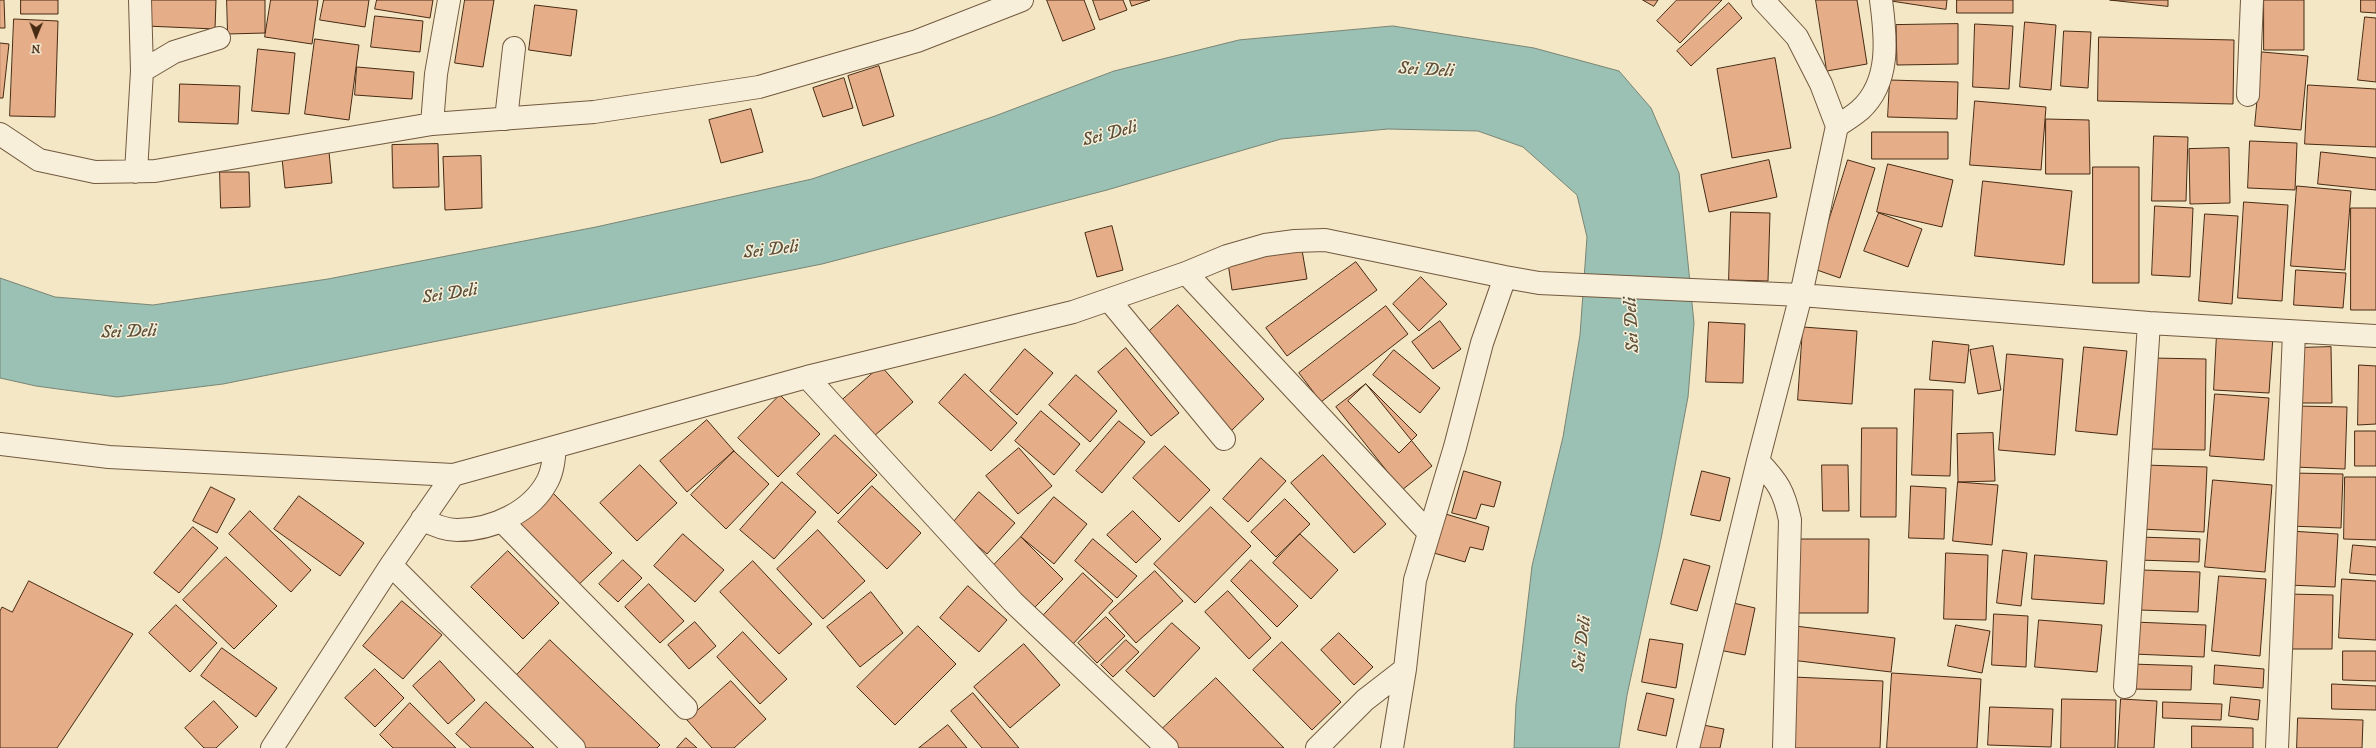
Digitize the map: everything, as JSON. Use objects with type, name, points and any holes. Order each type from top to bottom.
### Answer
[{"type":"street","points":[[136,172],[142,71],[140,0]]},
{"type":"street","points":[[432,124],[436,74],[449,0]]},
{"type":"street","points":[[0,134],[40,160],[95,172],[155,171],[432,124],[594,112],[759,87],[916,41],[1022,0]]},
{"type":"street","points":[[1688,748],[1758,461],[1801,295],[1837,126],[1821,84],[1797,37],[1763,0]]},
{"type":"street","points":[[1837,126],[1860,110],[1874,93],[1886,55],[1881,0]]},
{"type":"street","points":[[2248,95],[2252,0]]},
{"type":"street","points":[[142,71],[174,52],[219,38]]},
{"type":"street","points":[[506,119],[514,48]]},
{"type":"street","points":[[0,444],[109,457],[452,475],[807,377],[1073,312],[1186,273],[1227,256],[1265,245],[1295,241],[1325,240],[1505,278],[1539,283],[1801,295],[2149,323],[2376,336]]},
{"type":"street","points":[[1186,273],[1429,533]]},
{"type":"street","points":[[1392,748],[1405,669],[1416,580],[1482,343],[1505,278]]},
{"type":"street","points":[[1109,300],[1224,439]]},
{"type":"street","points":[[2125,687],[2149,323]]},
{"type":"street","points":[[2277,748],[2294,332]]},
{"type":"street","points":[[807,377],[1014,602],[1167,748]]},
{"type":"street","points":[[422,519],[437,526],[457,530],[480,528],[502,521],[522,509],[538,496],[548,480],[555,447]]},
{"type":"street","points":[[1758,461],[1776,479],[1786,500],[1790,520],[1784,748]]},
{"type":"street","points":[[272,748],[391,565],[452,475]]},
{"type":"street","points":[[502,521],[686,708]]},
{"type":"street","points":[[391,565],[574,748]]},
{"type":"street","points":[[1317,748],[1365,700],[1405,669]]},
{"type":"water","name":"Sei Deli","points":[[1393,26],[1534,48],[1619,71],[1651,108],[1679,173],[1694,323],[1688,397],[1661,539],[1627,695],[1619,748],[1514,748],[1516,704],[1532,566],[1563,437],[1580,335],[1587,237],[1577,195],[1523,147],[1478,131],[1388,129],[1281,139],[1107,190],[822,264],[223,384],[117,397],[36,386],[0,378],[0,278],[55,297],[153,305],[328,279],[596,227],[812,179],[995,116],[1114,71],[1239,40]]},
{"type":"building","points":[[0,0],[4,0],[5,28],[0,28]]},
{"type":"building","points":[[21,0],[58,0],[58,14],[21,14]]},
{"type":"building","points":[[147,0],[216,0],[215,29],[146,26]]},
{"type":"building","points":[[227,0],[265,0],[265,33],[228,34]]},
{"type":"building","points":[[271,0],[318,0],[312,44],[265,37]]},
{"type":"building","points":[[324,0],[369,0],[365,27],[320,20]]},
{"type":"building","points":[[377,0],[433,0],[430,18],[375,9]]},
{"type":"building","points":[[465,0],[494,0],[483,67],[455,63]]},
{"type":"building","points":[[1047,0],[1084,0],[1095,29],[1063,41]]},
{"type":"building","points":[[1093,0],[1123,0],[1127,10],[1100,20]]},
{"type":"building","points":[[1130,0],[1150,0],[1132,6]]},
{"type":"building","points":[[1643,0],[1658,0],[1654,6]]},
{"type":"building","points":[[1677,0],[1722,0],[1680,43],[1657,21]]},
{"type":"building","points":[[1816,0],[1857,0],[1867,64],[1827,71]]},
{"type":"building","points":[[1885,0],[1947,0],[1946,9]]},
{"type":"building","points":[[1957,0],[2013,0],[2013,13],[1957,13]]},
{"type":"building","points":[[2110,0],[2168,0],[2168,6]]},
{"type":"building","points":[[2264,0],[2304,0],[2304,50],[2264,50]]},
{"type":"building","points":[[2361,0],[2376,0],[2376,13],[2361,12]]},
{"type":"building","points":[[1729,3],[1742,18],[1691,66],[1677,51]]},
{"type":"building","points":[[535,5],[577,10],[571,56],[529,50]]},
{"type":"building","points":[[375,16],[423,21],[420,52],[371,47]]},
{"type":"building","points":[[2365,17],[2376,18],[2376,82],[2358,80]]},
{"type":"building","points":[[14,19],[58,21],[55,117],[10,116]]},
{"type":"building","points":[[2025,22],[2056,25],[2051,90],[2020,87]]},
{"type":"building","points":[[1958,24],[1958,64],[1897,65],[1896,25]]},
{"type":"building","points":[[1975,24],[2013,26],[2009,89],[1973,87]]},
{"type":"building","points":[[2064,31],[2091,32],[2088,88],[2061,86]]},
{"type":"building","points":[[2099,37],[2234,40],[2233,104],[2098,101]]},
{"type":"building","points":[[315,39],[359,45],[349,120],[305,114]]},
{"type":"building","points":[[0,43],[9,44],[3,98],[0,98]]},
{"type":"building","points":[[258,49],[295,53],[289,114],[252,111]]},
{"type":"building","points":[[2262,52],[2308,56],[2301,130],[2255,126]]},
{"type":"building","points":[[1775,58],[1791,148],[1732,158],[1717,69]]},
{"type":"building","points":[[879,66],[894,116],[863,126],[848,76]]},
{"type":"building","points":[[357,67],[414,72],[412,99],[355,95]]},
{"type":"building","points":[[844,78],[853,108],[823,117],[813,88]]},
{"type":"building","points":[[1890,80],[1958,82],[1957,119],[1888,117]]},
{"type":"building","points":[[180,84],[240,86],[238,124],[179,122]]},
{"type":"building","points":[[2308,85],[2376,89],[2376,147],[2305,144]]},
{"type":"building","points":[[1975,101],[2046,107],[2041,170],[1970,165]]},
{"type":"building","points":[[751,109],[763,152],[721,163],[709,120]]},
{"type":"building","points":[[2046,119],[2089,120],[2090,174],[2046,174]]},
{"type":"building","points":[[1872,132],[1948,132],[1948,159],[1872,159]]},
{"type":"building","points":[[2154,136],[2188,137],[2186,201],[2152,201]]},
{"type":"building","points":[[2250,141],[2297,143],[2295,190],[2248,188]]},
{"type":"building","points":[[438,144],[439,187],[393,188],[392,145]]},
{"type":"building","points":[[2229,148],[2230,203],[2190,204],[2189,149]]},
{"type":"building","points":[[329,152],[332,183],[285,188],[282,158]]},
{"type":"building","points":[[2321,152],[2376,158],[2376,190],[2318,184]]},
{"type":"building","points":[[481,156],[482,208],[445,210],[443,157]]},
{"type":"building","points":[[1769,160],[1777,197],[1709,212],[1701,175]]},
{"type":"building","points":[[1848,160],[1875,168],[1840,278],[1814,269]]},
{"type":"building","points":[[1888,164],[1953,180],[1942,227],[1877,212]]},
{"type":"building","points":[[2093,167],[2139,167],[2139,283],[2093,283]]},
{"type":"building","points":[[220,172],[249,172],[250,207],[221,208]]},
{"type":"building","points":[[1983,181],[2072,191],[2064,265],[1975,256]]},
{"type":"building","points":[[2297,186],[2351,191],[2345,270],[2291,266]]},
{"type":"building","points":[[2244,202],[2288,205],[2282,301],[2238,298]]},
{"type":"building","points":[[2155,206],[2193,208],[2190,277],[2152,275]]},
{"type":"building","points":[[2351,208],[2376,208],[2376,310],[2351,310]]},
{"type":"building","points":[[1731,212],[1770,213],[1768,281],[1729,280]]},
{"type":"building","points":[[1879,213],[1922,229],[1908,267],[1864,251]]},
{"type":"building","points":[[2205,214],[2238,216],[2232,304],[2199,301]]},
{"type":"building","points":[[1112,226],[1123,270],[1097,277],[1085,233]]},
{"type":"building","points":[[1302,250],[1307,279],[1232,290],[1228,263]]},
{"type":"building","points":[[1356,262],[1377,290],[1287,356],[1266,328]]},
{"type":"building","points":[[2296,270],[2346,273],[2343,308],[2294,305]]},
{"type":"building","points":[[1421,277],[1447,304],[1419,331],[1393,304]]},
{"type":"building","points":[[1178,305],[1264,399],[1231,431],[1144,336]]},
{"type":"building","points":[[1386,306],[1408,334],[1321,402],[1299,373]]},
{"type":"building","points":[[1440,321],[1461,349],[1433,369],[1412,342]]},
{"type":"building","points":[[1709,322],[1745,324],[1743,383],[1706,382]]},
{"type":"building","points":[[1803,327],[1857,331],[1852,404],[1798,400]]},
{"type":"building","points":[[2217,333],[2273,336],[2269,393],[2214,390]]},
{"type":"building","points":[[1933,341],[1969,345],[1965,383],[1930,380]]},
{"type":"building","points":[[1993,346],[2001,390],[1978,394],[1970,350]]},
{"type":"building","points":[[2084,347],[2127,351],[2117,435],[2076,431]]},
{"type":"building","points":[[2331,347],[2332,403],[2296,403],[2296,348]]},
{"type":"building","points":[[1126,348],[1179,413],[1151,436],[1098,372]]},
{"type":"building","points":[[1025,349],[1053,373],[1017,415],[990,391]]},
{"type":"building","points":[[1394,350],[1440,388],[1420,413],[1373,375]]},
{"type":"building","points":[[2007,354],[2063,359],[2055,455],[1999,450]]},
{"type":"building","points":[[2152,358],[2206,359],[2205,450],[2150,449]]},
{"type":"building","points":[[2359,365],[2376,366],[2376,424],[2358,425]]},
{"type":"building","points":[[881,366],[913,402],[873,437],[840,402]]},
{"type":"building","points":[[965,374],[1017,423],[991,451],[939,403]]},
{"type":"building","points":[[1076,375],[1117,411],[1090,442],[1049,405]]},
{"type":"building","points":[[1366,384],[1432,466],[1402,490],[1336,407]]},
{"type":"building","points":[[1366,384],[1417,435],[1399,453],[1348,401]]},
{"type":"building","points":[[1915,389],[1953,390],[1950,476],[1912,475]]},
{"type":"building","points":[[2215,394],[2269,398],[2264,460],[2210,456]]},
{"type":"building","points":[[780,395],[820,434],[778,477],[738,438]]},
{"type":"building","points":[[2296,406],[2347,407],[2345,469],[2294,467]]},
{"type":"building","points":[[1041,411],[1080,444],[1054,475],[1015,441]]},
{"type":"building","points":[[707,420],[734,451],[687,492],[660,461]]},
{"type":"building","points":[[1119,421],[1145,442],[1102,493],[1076,471]]},
{"type":"building","points":[[1862,428],[1897,428],[1896,517],[1861,517]]},
{"type":"building","points":[[2355,431],[2376,431],[2376,466],[2355,466]]},
{"type":"building","points":[[1993,433],[1995,481],[1958,482],[1957,434]]},
{"type":"building","points":[[835,435],[877,475],[838,514],[797,474]]},
{"type":"building","points":[[1165,446],[1210,490],[1179,522],[1133,478]]},
{"type":"building","points":[[1019,448],[1052,486],[1018,514],[986,476]]},
{"type":"building","points":[[734,451],[769,484],[726,529],[691,495]]},
{"type":"building","points":[[1323,455],[1386,524],[1354,553],[1291,483]]},
{"type":"building","points":[[1261,458],[1286,481],[1248,522],[1223,499]]},
{"type":"building","points":[[640,465],[677,503],[637,541],[600,503]]},
{"type":"building","points":[[1822,465],[1848,465],[1849,511],[1823,511]]},
{"type":"building","points":[[2144,465],[2207,467],[2204,532],[2141,529]]},
{"type":"building","points":[[1464,471],[1501,482],[1494,507],[1481,504],[1476,519],[1452,513]]},
{"type":"building","points":[[1702,471],[1730,478],[1720,521],[1691,515]]},
{"type":"building","points":[[2292,473],[2343,474],[2341,528],[2290,526]]},
{"type":"building","points":[[2345,477],[2376,477],[2376,540],[2344,539]]},
{"type":"building","points":[[2213,480],[2272,485],[2265,572],[2205,567]]},
{"type":"building","points":[[782,482],[816,512],[774,559],[740,530]]},
{"type":"building","points":[[1958,482],[1998,485],[1992,545],[1953,541]]},
{"type":"building","points":[[872,486],[921,533],[887,569],[838,522]]},
{"type":"building","points":[[1911,486],[1946,488],[1944,539],[1909,538]]},
{"type":"building","points":[[211,487],[235,499],[217,533],[193,521]]},
{"type":"building","points":[[979,492],[1015,523],[987,554],[952,524]]},
{"type":"building","points":[[553,493],[612,553],[573,590],[515,530]]},
{"type":"building","points":[[299,496],[364,543],[340,576],[274,529]]},
{"type":"building","points":[[1054,497],[1087,524],[1054,564],[1021,537]]},
{"type":"building","points":[[1285,499],[1310,524],[1276,557],[1251,532]]},
{"type":"building","points":[[1211,507],[1251,546],[1195,603],[1154,564]]},
{"type":"building","points":[[250,511],[311,570],[291,592],[229,534]]},
{"type":"building","points":[[1133,511],[1161,539],[1136,563],[1107,535]]},
{"type":"building","points":[[1439,512],[1489,527],[1483,550],[1470,547],[1465,562],[1427,551]]},
{"type":"building","points":[[193,527],[218,548],[179,593],[154,573]]},
{"type":"building","points":[[818,530],[865,581],[823,619],[777,569]]},
{"type":"building","points":[[2290,531],[2338,534],[2335,587],[2288,585]]},
{"type":"building","points":[[683,534],[724,570],[695,602],[654,566]]},
{"type":"building","points":[[1300,534],[1338,570],[1311,599],[1273,563]]},
{"type":"building","points":[[1021,537],[1063,579],[1033,609],[992,567]]},
{"type":"building","points":[[2139,537],[2200,539],[2199,562],[2138,560]]},
{"type":"building","points":[[1093,539],[1137,576],[1117,598],[1075,561]]},
{"type":"building","points":[[1793,539],[1869,539],[1868,613],[1793,613]]},
{"type":"building","points":[[2353,545],[2376,547],[2376,575],[2350,573]]},
{"type":"building","points":[[2003,550],[2027,553],[2021,606],[1997,603]]},
{"type":"building","points":[[508,551],[559,603],[523,639],[471,587]]},
{"type":"building","points":[[1946,553],[1988,555],[1986,620],[1944,619]]},
{"type":"building","points":[[2035,555],[2107,561],[2104,604],[2032,599]]},
{"type":"building","points":[[226,557],[277,606],[234,649],[183,600]]},
{"type":"building","points":[[1684,559],[1710,566],[1697,611],[1671,604]]},
{"type":"building","points":[[623,560],[642,578],[618,602],[599,584]]},
{"type":"building","points":[[1251,560],[1298,606],[1277,627],[1231,581]]},
{"type":"building","points":[[753,561],[812,624],[779,654],[720,592]]},
{"type":"building","points":[[2142,570],[2200,572],[2198,612],[2140,610]]},
{"type":"building","points":[[1155,571],[1183,601],[1136,643],[1109,613]]},
{"type":"building","points":[[1083,573],[1113,601],[1071,646],[1041,618]]},
{"type":"building","points":[[2219,576],[2266,579],[2260,656],[2212,651]]},
{"type":"building","points":[[2342,579],[2376,581],[2376,640],[2339,638]]},
{"type":"building","points":[[29,581],[133,634],[57,748],[0,748],[0,611],[2,607],[12,612]]},
{"type":"building","points":[[649,584],[684,621],[660,643],[625,607]]},
{"type":"building","points":[[968,586],[1007,620],[979,652],[940,618]]},
{"type":"building","points":[[1228,591],[1271,638],[1249,659],[1205,612]]},
{"type":"building","points":[[871,592],[903,633],[860,667],[827,627]]},
{"type":"building","points":[[2287,594],[2333,595],[2332,649],[2287,649]]},
{"type":"building","points":[[402,601],[442,635],[403,679],[363,646]]},
{"type":"building","points":[[1729,602],[1755,608],[1745,655],[1719,650]]},
{"type":"building","points":[[176,605],[217,643],[190,672],[149,633]]},
{"type":"building","points":[[1994,614],[2028,616],[2026,667],[1992,665]]},
{"type":"building","points":[[1106,617],[1125,636],[1097,663],[1078,643]]},
{"type":"building","points":[[2039,620],[2102,625],[2097,672],[2035,667]]},
{"type":"building","points":[[695,622],[716,646],[689,669],[668,645]]},
{"type":"building","points":[[2134,622],[2206,625],[2204,657],[2133,654]]},
{"type":"building","points":[[1172,623],[1200,648],[1154,697],[1126,671]]},
{"type":"building","points":[[1956,625],[1990,631],[1982,673],[1948,666]]},
{"type":"building","points":[[918,626],[956,664],[895,725],[857,687]]},
{"type":"building","points":[[1795,626],[1895,638],[1891,672],[1791,660]]},
{"type":"building","points":[[743,632],[787,679],[760,704],[717,657]]},
{"type":"building","points":[[1339,633],[1373,667],[1354,685],[1321,650]]},
{"type":"building","points":[[1650,639],[1683,644],[1676,688],[1642,682]]},
{"type":"building","points":[[550,640],[660,745],[657,748],[585,748],[513,679]]},
{"type":"building","points":[[1126,640],[1139,652],[1113,677],[1101,665]]},
{"type":"building","points":[[1282,642],[1341,702],[1312,730],[1253,670]]},
{"type":"building","points":[[1024,644],[1060,685],[1010,728],[974,687]]},
{"type":"building","points":[[222,648],[277,688],[256,717],[201,676]]},
{"type":"building","points":[[2343,651],[2376,651],[2376,681],[2343,680]]},
{"type":"building","points":[[440,661],[475,700],[448,724],[413,686]]},
{"type":"building","points":[[2131,664],[2192,666],[2191,690],[2131,689]]},
{"type":"building","points":[[2215,665],[2264,669],[2263,688],[2214,684]]},
{"type":"building","points":[[375,669],[404,698],[375,727],[345,698]]},
{"type":"building","points":[[1892,673],[1981,679],[1977,748],[1887,748]]},
{"type":"building","points":[[1793,677],[1883,681],[1880,748],[1790,748]]},
{"type":"building","points":[[1216,678],[1284,748],[1178,748],[1161,730]]},
{"type":"building","points":[[731,681],[766,719],[734,748],[712,748],[687,720]]},
{"type":"building","points":[[2332,684],[2376,686],[2376,710],[2332,709]]},
{"type":"building","points":[[973,693],[1019,748],[982,748],[951,711]]},
{"type":"building","points":[[1647,693],[1674,699],[1666,736],[1638,730]]},
{"type":"building","points":[[2231,697],[2260,700],[2258,720],[2229,716]]},
{"type":"building","points":[[2062,699],[2116,700],[2115,748],[2061,748]]},
{"type":"building","points":[[2121,699],[2157,701],[2154,748],[2118,748]]},
{"type":"building","points":[[214,701],[238,727],[216,748],[204,748],[185,728]]},
{"type":"building","points":[[486,702],[534,748],[471,748],[456,734]]},
{"type":"building","points":[[2163,702],[2222,704],[2221,720],[2163,718]]},
{"type":"building","points":[[410,703],[456,748],[393,748],[380,735]]},
{"type":"building","points":[[1990,707],[2053,709],[2051,747],[1988,745]]},
{"type":"building","points":[[2298,718],[2363,720],[2362,748],[2297,748]]},
{"type":"building","points":[[1698,724],[1724,729],[1720,748],[1693,748]]},
{"type":"building","points":[[948,725],[967,748],[919,748]]},
{"type":"building","points":[[2192,726],[2253,728],[2253,748],[2192,748]]},
{"type":"building","points":[[686,738],[697,748],[677,748]]}]
